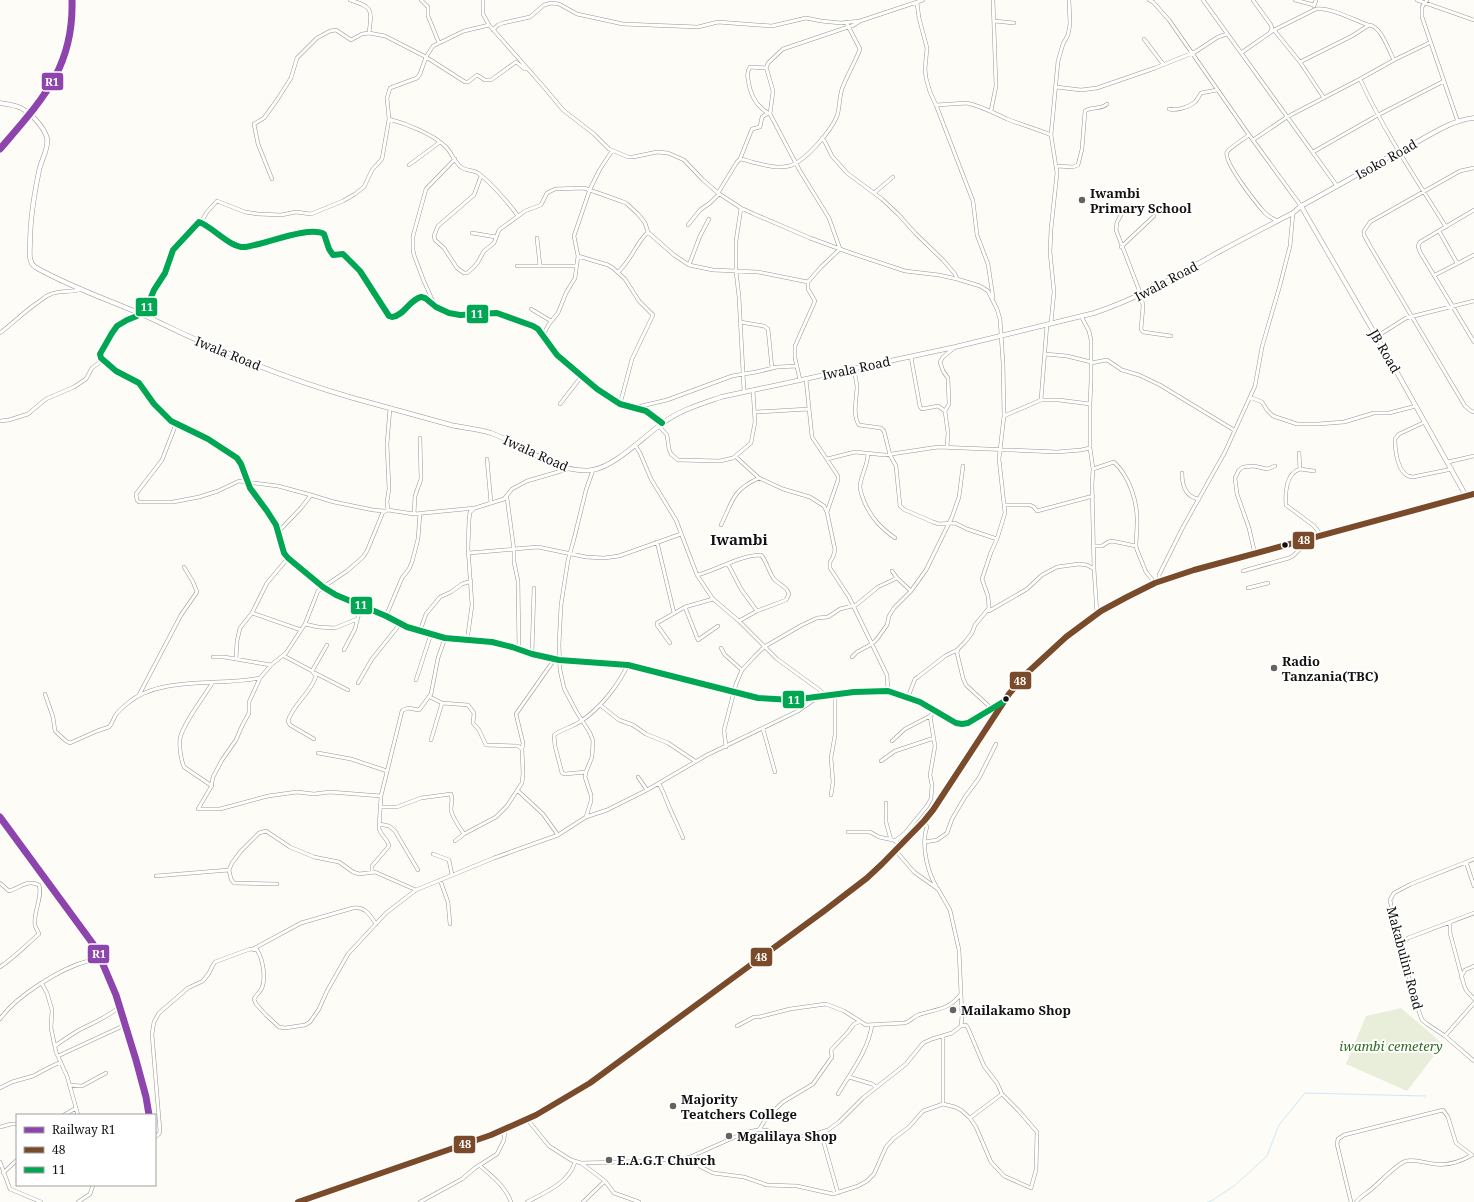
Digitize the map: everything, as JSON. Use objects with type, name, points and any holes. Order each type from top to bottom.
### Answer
[{"type":"highway","points":[[298,1202],[505,1129],[549,1108],[590,1083],[846,894],[896,851],[924,821],[951,784],[1003,702],[1027,673],[1066,637],[1097,614],[1157,582],[1194,570],[1474,494]]},
{"type":"street","points":[[350,0],[363,4],[369,9],[371,19],[369,33]]},
{"type":"street","points":[[421,0],[428,6],[428,16],[439,43]]},
{"type":"street","points":[[483,0],[483,14],[493,30],[563,110],[612,151],[633,157],[657,152],[668,153],[684,160],[719,194],[741,208],[810,238],[905,271],[939,275],[957,279],[984,288],[988,291],[997,309],[1001,335],[1004,416],[999,466],[1005,513],[983,575],[982,582],[988,596],[989,605],[987,612]]},
{"type":"street","points":[[493,30],[502,23],[530,17],[547,2],[559,4],[577,14],[623,24],[698,27],[718,22],[768,27],[806,18],[821,21],[860,21],[923,0]]},
{"type":"street","points":[[991,111],[996,86],[993,0]]},
{"type":"street","points":[[1041,400],[1045,354],[1054,292],[1050,252],[1057,166],[1051,135],[1059,57],[1068,36],[1070,24],[1069,0]]},
{"type":"street","points":[[1150,0],[1154,2],[1169,20],[1217,90],[1301,206]]},
{"type":"street","points":[[1203,0],[1337,186]]},
{"type":"street","points":[[1253,0],[1271,25],[1272,29],[1268,33]]},
{"type":"street","points":[[1294,0],[1314,6]]},
{"type":"street","points":[[1313,10],[1316,0]]},
{"type":"street","points":[[1417,0],[1474,20]]},
{"type":"street","points":[[1426,2],[1422,7],[1422,17],[1429,43],[1458,122]]},
{"type":"street","points":[[917,3],[919,18],[927,48],[925,69],[926,78],[930,92],[973,201],[977,235],[988,264],[993,299]]},
{"type":"street","points":[[1241,53],[1268,33],[1313,10],[1321,8],[1368,25],[1373,25],[1378,29],[1394,60]]},
{"type":"street","points":[[769,114],[773,91],[771,80],[766,68],[768,63],[783,49],[854,25],[860,21]]},
{"type":"street","points":[[994,21],[1014,23]]},
{"type":"street","points":[[740,159],[777,167],[788,166],[796,163],[829,130],[837,117],[840,94],[860,50],[846,22]]},
{"type":"street","points":[[489,25],[464,31],[431,48],[417,78],[391,87],[387,98],[389,119],[386,142],[381,161],[372,170],[364,187],[349,198],[309,214],[296,212],[281,215],[245,212],[217,201],[210,208],[201,222],[197,223],[172,250],[165,273],[154,290],[146,308],[141,314],[123,322],[115,328],[102,351],[101,356],[103,360],[119,373],[139,383],[154,404],[176,424],[208,439],[237,458],[241,464],[247,482],[255,496],[272,518],[279,531],[284,553],[288,558],[323,587],[336,595],[386,616],[400,624],[445,638],[466,641],[492,642],[554,660],[628,665],[758,698],[773,700],[792,700],[854,692],[888,691],[920,702],[956,723],[962,724],[968,723],[1003,702]]},
{"type":"street","points":[[1300,62],[1352,36],[1368,25]]},
{"type":"street","points":[[272,179],[258,144],[254,124],[265,117],[282,92],[291,78],[297,58],[317,38],[331,30],[336,30],[351,40],[362,34],[369,33],[392,39],[426,57],[465,82],[468,82],[476,75],[485,80],[491,80],[516,62],[525,69],[528,69]]},
{"type":"street","points":[[1274,30],[1300,62],[1324,98]]},
{"type":"street","points":[[1056,87],[1081,90],[1097,88],[1200,50],[1218,37],[1227,34]]},
{"type":"street","points":[[1144,40],[1163,64]]},
{"type":"street","points":[[1253,140],[1287,118],[1394,60],[1429,43]]},
{"type":"street","points":[[766,68],[750,67],[747,73],[751,96],[769,114],[829,218],[840,249]]},
{"type":"street","points":[[1360,79],[1378,115],[1446,227]]},
{"type":"street","points":[[1313,152],[1378,115],[1444,81]]},
{"type":"street","points":[[1169,109],[1176,110],[1195,102],[1201,94],[1217,90]]},
{"type":"street","points":[[936,105],[967,103],[1051,135]]},
{"type":"street","name":"Iwala Road","points":[[0,104],[12,105],[25,110],[39,124],[46,137],[47,145],[40,168],[32,212],[30,233],[31,263],[37,269],[141,314],[212,347],[267,369],[341,394],[452,425],[492,434],[517,444],[561,467],[578,470],[593,470],[613,461],[661,424],[696,405],[721,397],[911,357],[1049,324],[1112,307],[1141,295],[1277,221],[1301,206]]},
{"type":"street","points":[[1057,166],[1073,167],[1078,165],[1082,149],[1085,111],[1088,109],[1103,107],[1107,104]]},
{"type":"street","points":[[688,225],[700,210],[719,194],[740,159],[752,129],[760,127],[762,117],[769,114]]},
{"type":"street","name":"Isoko Road","points":[[1301,206],[1399,151],[1458,122],[1474,118]]},
{"type":"street","points":[[389,119],[414,127],[440,142],[462,167],[466,170],[476,172],[481,176],[508,203],[518,216]]},
{"type":"street","points":[[1249,135],[1228,150],[1226,155],[1232,170],[1265,213],[1277,221]]},
{"type":"street","points":[[822,138],[832,156],[847,173],[874,193],[899,215],[943,260],[955,274],[957,279]]},
{"type":"street","points":[[409,165],[440,142]]},
{"type":"street","points":[[543,335],[551,321],[558,313],[566,293],[574,281],[578,256],[574,236],[590,189],[600,169],[612,151]]},
{"type":"street","points":[[436,307],[414,255],[413,236],[426,189],[455,159]]},
{"type":"street","points":[[1474,168],[1460,171],[1424,190],[1370,222],[1364,231],[1364,235],[1370,246],[1465,406],[1474,412]]},
{"type":"street","points":[[481,176],[474,195],[438,226],[434,233],[434,238],[444,248],[457,268],[464,273],[473,268],[486,248],[494,243],[499,230],[525,211],[541,204],[545,196],[552,190],[577,187],[590,189],[610,196],[632,208],[642,218],[648,232],[689,265],[713,270],[742,270],[772,274],[808,282]]},
{"type":"street","points":[[874,193],[893,177]]},
{"type":"street","name":"JB Road","points":[[1301,206],[1466,496]]},
{"type":"street","points":[[741,208],[736,242],[736,271],[739,297],[744,391]]},
{"type":"street","points":[[1125,208],[1116,226],[1116,230],[1121,247],[1141,295],[1143,306],[1142,331],[1145,333],[1171,336]]},
{"type":"street","points":[[1474,210],[1420,242],[1418,246],[1420,252],[1474,342]]},
{"type":"street","points":[[1093,469],[1114,462],[1127,480],[1134,500],[1137,519],[1136,546],[1146,572],[1157,582],[1183,527],[1214,473],[1256,384],[1256,375],[1262,347],[1287,259],[1292,231],[1293,212]]},
{"type":"street","points":[[1121,247],[1154,216]]},
{"type":"street","points":[[689,265],[700,236],[709,218]]},
{"type":"street","points":[[201,222],[221,236],[241,247],[313,231],[321,232],[325,236],[332,253],[335,255],[344,254],[360,271],[392,317],[397,316],[419,297],[425,298],[436,307],[449,313],[460,315],[497,313],[533,326],[543,335],[557,355],[597,389],[620,404],[646,411],[661,424],[667,435],[668,449],[678,460],[720,461],[736,457],[751,443],[755,430],[756,412],[753,390]]},
{"type":"street","points":[[1439,231],[1457,263]]},
{"type":"street","points":[[618,272],[626,264],[641,239],[648,232]]},
{"type":"street","points":[[472,233],[496,237]]},
{"type":"street","points":[[537,238],[540,266]]},
{"type":"street","points":[[800,380],[794,353],[795,346],[815,301],[808,289],[808,282],[840,249]]},
{"type":"street","points":[[1435,276],[1474,255]]},
{"type":"street","points":[[578,256],[608,265],[618,272],[625,279],[638,301],[652,313],[653,316],[632,359],[620,404]]},
{"type":"street","points":[[517,266],[577,266]]},
{"type":"street","points":[[0,333],[27,310],[48,296],[60,292],[77,291],[82,289]]},
{"type":"street","points":[[1376,337],[1402,320],[1411,316],[1474,301]]},
{"type":"street","points":[[532,309],[551,321]]},
{"type":"street","points":[[1081,316],[1089,331],[1091,340],[1090,448],[1093,469],[1094,569],[1097,614]]},
{"type":"street","points":[[740,322],[768,328],[772,368]]},
{"type":"street","points":[[947,447],[948,433],[945,411],[949,404],[948,378],[943,371],[940,362],[943,357],[954,347]]},
{"type":"street","points":[[1045,354],[1067,356],[1091,362],[1107,360],[1122,370],[1139,375],[1160,385],[1234,430]]},
{"type":"street","points":[[911,357],[920,407],[922,409],[938,406],[945,411]]},
{"type":"street","points":[[0,420],[9,420],[28,414],[46,399],[74,387],[86,379],[92,368],[103,360]]},
{"type":"street","points":[[635,408],[667,400],[732,376],[772,368],[797,366]]},
{"type":"street","points":[[854,369],[857,385],[855,411],[858,423],[859,425],[883,428],[890,455],[896,466],[900,506],[905,510],[933,522],[939,524],[955,524],[997,539]]},
{"type":"street","points":[[560,404],[582,377]]},
{"type":"street","points":[[806,379],[812,437],[816,445],[837,473],[838,480],[827,512]]},
{"type":"street","points":[[1250,397],[1262,402],[1273,416],[1297,424],[1344,422],[1374,413],[1389,413],[1416,406]]},
{"type":"street","points":[[1004,416],[1041,400],[1059,400],[1090,404]]},
{"type":"street","points":[[381,796],[330,792],[314,794],[297,792],[261,798],[226,808],[198,809],[212,786],[214,775],[236,740],[249,713],[249,702],[260,678],[271,665],[284,656],[305,624],[317,594],[323,587],[347,571],[363,557],[367,551],[379,520],[386,510],[389,489],[387,444],[390,408]]},
{"type":"street","points":[[756,412],[809,409]]},
{"type":"street","points":[[1425,422],[1400,434],[1395,439],[1397,455],[1403,473],[1409,477],[1413,477],[1452,469]]},
{"type":"street","points":[[176,424],[162,460],[136,494],[138,502],[173,502],[204,496],[239,481],[278,486],[373,510],[386,510],[414,514],[474,508],[507,498]]},
{"type":"street","points":[[414,514],[416,490],[421,479],[420,438]]},
{"type":"street","points":[[635,445],[638,448],[651,479],[674,516],[697,575],[713,599],[739,621],[777,659],[825,696]]},
{"type":"street","points":[[827,459],[855,452],[890,455],[913,450],[947,447],[1057,452],[1090,448]]},
{"type":"street","points":[[868,453],[867,463],[861,483],[861,493],[875,522],[895,538]]},
{"type":"street","points":[[1300,453],[1300,469]]},
{"type":"street","points":[[1448,462],[1474,456]]},
{"type":"street","points":[[736,457],[759,478],[783,489],[810,497],[824,506],[827,512],[835,550],[830,562],[830,568],[849,598],[888,676],[888,691]]},
{"type":"street","points":[[487,459],[491,503]]},
{"type":"street","points":[[852,657],[877,639],[887,625],[889,616],[894,608],[911,591],[926,570],[950,523],[959,497],[963,466]]},
{"type":"street","points":[[1255,554],[1249,528],[1237,494],[1235,478],[1239,470],[1243,467],[1254,466],[1267,470],[1275,466]]},
{"type":"street","points":[[519,650],[518,581],[514,562],[514,550],[507,498],[512,490],[521,484],[568,469]]},
{"type":"street","points":[[1314,471],[1300,469],[1294,471],[1289,476],[1286,505],[1314,526],[1322,536]]},
{"type":"street","points":[[586,817],[591,798],[585,781],[586,772],[592,760],[592,737],[564,688],[559,660],[561,605],[569,554],[586,490],[593,470]]},
{"type":"street","points":[[1182,473],[1186,492],[1191,497],[1199,499]]},
{"type":"street","points":[[721,525],[737,491],[759,478]]},
{"type":"street","points":[[279,531],[311,495]]},
{"type":"street","points":[[1004,505],[1030,505],[1038,511],[1093,496]]},
{"type":"street","points":[[466,641],[472,605],[469,554],[469,516],[470,512],[474,508]]},
{"type":"street","points":[[386,616],[402,578],[410,566],[417,544],[420,513]]},
{"type":"street","points":[[469,554],[538,547],[595,558],[611,557],[619,556],[681,534]]},
{"type":"street","points":[[1094,546],[1102,546],[1112,541],[1136,546]]},
{"type":"street","points":[[656,542],[674,613]]},
{"type":"street","points":[[1243,571],[1293,556],[1300,549],[1300,542]]},
{"type":"street","points":[[697,575],[710,572],[752,556],[760,555],[764,559],[775,581],[788,591],[789,594],[786,600],[757,611],[739,621]]},
{"type":"street","points":[[236,660],[238,633],[242,624],[252,612],[267,583],[288,558]]},
{"type":"street","points":[[728,564],[740,589],[757,611]]},
{"type":"street","points":[[908,697],[915,680],[945,656],[957,650],[987,612],[1027,589],[1042,575],[1057,567],[1079,564],[1086,565],[1094,569]]},
{"type":"street","points":[[139,696],[181,615],[197,592],[184,567]]},
{"type":"street","points":[[892,571],[911,591]]},
{"type":"street","points":[[726,746],[724,730],[734,692],[742,670],[764,647],[814,619],[828,617],[840,609],[856,605],[884,584],[897,578]]},
{"type":"street","points":[[420,631],[426,614],[440,597],[451,592],[462,584],[471,581]]},
{"type":"street","points":[[1248,588],[1268,583]]},
{"type":"street","points":[[532,654],[534,588]]},
{"type":"street","points":[[670,643],[657,624],[686,607],[713,599]]},
{"type":"street","points":[[344,650],[355,629],[361,605]]},
{"type":"street","points":[[686,607],[698,640],[718,626]]},
{"type":"street","points":[[252,612],[301,630]]},
{"type":"street","points":[[305,624],[318,627],[335,628],[357,619]]},
{"type":"street","points":[[358,683],[372,659],[400,624]]},
{"type":"street","points":[[416,680],[431,634]]},
{"type":"street","points":[[372,872],[372,866],[389,846],[380,832],[379,824],[381,796],[402,711],[408,708],[419,710],[430,697],[438,658],[445,638]]},
{"type":"street","points":[[313,672],[327,645]]},
{"type":"street","points":[[721,648],[725,655],[742,670]]},
{"type":"street","points":[[957,650],[962,675],[966,685],[991,708]]},
{"type":"street","points":[[284,656],[348,690]]},
{"type":"street","points":[[213,657],[271,665]]},
{"type":"street","points":[[455,841],[464,834],[500,814],[517,790],[522,779],[523,743],[516,714],[554,660]]},
{"type":"street","points":[[586,772],[562,773],[554,737],[556,733],[570,728],[583,720],[600,704],[620,680],[628,665]]},
{"type":"street","points":[[313,672],[316,676],[313,683],[288,721],[290,725],[314,739]]},
{"type":"street","points":[[45,694],[48,707],[53,717],[55,731],[66,742],[70,742],[97,730],[109,727],[118,712],[129,702],[150,691],[194,683],[260,678]]},
{"type":"street","points":[[212,786],[184,767],[182,762],[180,740],[192,716],[213,682]]},
{"type":"street","points":[[831,795],[833,782],[831,758],[835,735],[835,695]]},
{"type":"street","points":[[430,697],[442,703],[466,704],[470,706],[474,713],[473,723],[479,730],[486,745],[518,746],[522,749]]},
{"type":"street","points":[[253,948],[260,954],[264,979],[261,990],[254,999],[255,1002],[276,1026],[281,1028],[305,1025],[312,1019],[319,1009],[326,991],[348,954],[386,914],[416,890],[558,835],[586,817],[613,807],[648,790],[714,751],[763,729],[798,711],[818,697]]},
{"type":"street","points":[[432,740],[442,703]]},
{"type":"street","points":[[600,704],[618,720],[633,725],[646,734],[668,743],[696,761]]},
{"type":"street","points":[[892,741],[905,729],[930,716],[935,711]]},
{"type":"street","points":[[893,840],[905,833],[930,801],[932,785],[930,775],[934,752],[934,738],[930,716]]},
{"type":"street","points":[[763,729],[775,772]]},
{"type":"street","points":[[881,761],[895,750],[934,738]]},
{"type":"street","points":[[925,842],[937,840],[947,833],[952,819],[965,797],[979,778],[996,744]]},
{"type":"street","points":[[318,753],[351,759],[387,771]]},
{"type":"street","points":[[638,776],[648,790]]},
{"type":"street","points":[[659,784],[665,794],[669,807],[683,838]]},
{"type":"street","points":[[517,790],[543,814],[558,835]]},
{"type":"street","points":[[381,807],[397,808],[422,798],[451,794],[451,810],[464,834]]},
{"type":"street","points":[[886,803],[886,822],[893,840]]},
{"type":"street","points":[[924,821],[927,827],[925,834],[925,850],[928,865],[935,884],[950,910],[960,950],[962,1026]]},
{"type":"street","points":[[379,824],[389,826],[395,831],[418,870]]},
{"type":"street","points":[[277,884],[234,883],[231,880],[229,870],[241,850],[259,833],[266,831],[290,847],[314,857],[339,862],[353,872],[359,874],[372,872],[378,873],[416,890]]},
{"type":"street","points":[[848,832],[870,832],[883,838],[893,840],[902,845]]},
{"type":"street","points":[[896,851],[914,872],[938,889]]},
{"type":"street","points":[[433,854],[448,860],[452,875]]},
{"type":"street","name":"Makabulini Road","points":[[1474,859],[1398,890],[1390,900],[1391,909],[1419,1013],[1426,1024],[1445,1036],[1474,1061]]},
{"type":"street","points":[[1466,862],[1474,886]]},
{"type":"street","points":[[156,876],[229,870]]},
{"type":"street","points":[[440,880],[448,902],[450,924]]},
{"type":"street","points":[[0,882],[4,888],[9,891],[28,882],[35,883],[40,887],[35,924],[39,934],[15,957],[0,967]]},
{"type":"street","points":[[156,1136],[160,1131],[152,1034],[155,1019],[159,1013],[188,988],[203,981],[215,962],[253,948],[301,923],[358,907],[363,909],[376,924]]},
{"type":"street","points":[[1401,945],[1408,938],[1474,913]]},
{"type":"street","points":[[1450,923],[1450,933],[1461,977],[1466,990],[1474,999]]},
{"type":"street","points":[[1,1016],[20,997],[75,965],[88,961]]},
{"type":"street","points":[[1461,977],[1465,970],[1474,966]]},
{"type":"street","points":[[42,984],[47,993],[52,1010],[50,1028],[78,1114]]},
{"type":"street","points":[[737,1026],[754,1017],[790,1009],[826,1004],[844,1011],[859,1022],[866,1025],[907,1022],[919,1015],[940,1010],[948,1006],[961,994]]},
{"type":"street","points":[[1445,1036],[1474,1003]]},
{"type":"street","points":[[55,1046],[76,1032],[101,1020],[118,1008]]},
{"type":"street","points":[[759,1130],[768,1116],[783,1102],[813,1084],[832,1057],[831,1050],[854,1024],[859,1022]]},
{"type":"street","points":[[58,1056],[125,1025]]},
{"type":"street","points":[[838,1094],[868,1042],[872,1025]]},
{"type":"street","points":[[527,1119],[550,1146],[561,1155],[575,1162],[581,1163],[673,1160],[690,1157],[744,1133],[759,1130],[791,1136],[804,1136],[821,1133],[840,1122],[876,1087],[906,1064],[923,1044],[966,1025],[982,1063],[997,1083],[1002,1094],[1037,1132],[1037,1166],[1032,1188],[1005,1177],[993,1165],[976,1127],[970,1118],[961,1110],[943,1104],[930,1108],[921,1113],[909,1127],[886,1147],[874,1174],[867,1181],[838,1193],[831,1194],[792,1185],[767,1185],[744,1177],[713,1173],[701,1167],[690,1157]]},
{"type":"street","points":[[943,1036],[943,1104]]},
{"type":"street","points":[[0,1088],[33,1076],[61,1062]]},
{"type":"street","points":[[69,1085],[82,1086],[106,1073]]},
{"type":"street","points":[[849,1077],[872,1084],[876,1087]]},
{"type":"street","points":[[970,1118],[1002,1094]]},
{"type":"street","points":[[66,1114],[76,1108]]},
{"type":"street","points":[[1351,1202],[1338,1146],[1338,1139],[1344,1136],[1443,1110],[1448,1117],[1456,1143],[1473,1155],[1460,1162],[1450,1164],[1406,1161],[1356,1202]]},
{"type":"street","points":[[0,1126],[16,1124]]},
{"type":"street","points":[[420,1202],[462,1179],[479,1165],[492,1158],[499,1151],[504,1140],[505,1129]]},
{"type":"street","points":[[821,1133],[838,1193]]},
{"type":"street","points":[[3,1173],[16,1161]]},
{"type":"street","points":[[0,1162],[10,1189],[40,1202]]},
{"type":"street","points":[[527,1202],[557,1185],[569,1172],[575,1162]]},
{"type":"street","points":[[581,1163],[605,1181],[614,1193],[639,1202]]},
{"type":"street","points":[[479,1165],[504,1187],[511,1202]]},
{"type":"street","points":[[583,1202],[605,1181]]},
{"type":"street","points":[[78,1202],[90,1194],[93,1186]]},
{"type":"green space","name":"iwambi cemetery","points":[[1401,1008],[1443,1044],[1407,1091],[1346,1064],[1366,1016]]},
{"type":"waterway","points":[[1207,1202],[1234,1186],[1267,1156],[1279,1125],[1305,1093],[1425,1096]]},
{"type":"rail line","name":"R1","points":[[0,149],[41,99],[61,64],[67,45],[71,24],[72,0]]},
{"type":"rail line","name":"R1","points":[[0,817],[96,948],[116,995],[136,1060],[149,1114]]},
{"type":"transit line","name":"11","points":[[662,423],[646,411],[620,404],[597,389],[557,355],[538,329],[533,326],[497,313],[460,315],[449,313],[436,307],[425,298],[421,297],[413,301],[400,314],[392,317],[389,316],[360,271],[343,254],[333,255],[329,249],[324,234],[317,232],[286,236],[245,247],[233,244],[199,222],[173,250],[165,273],[154,290],[146,309],[137,316],[117,326],[100,354],[101,358],[116,371],[139,383],[154,404],[171,421],[208,439],[237,458],[241,464],[250,488],[276,525],[284,553],[288,558],[323,587],[336,595],[386,616],[407,627],[445,638],[492,642],[532,654],[559,660],[628,665],[758,698],[792,700],[854,692],[888,691],[920,702],[956,723],[962,724],[968,723],[1003,702]]},
{"type":"transit line","name":"48","points":[[298,1202],[491,1135],[536,1115],[590,1083],[824,911],[867,878],[924,821],[933,810],[1009,694],[1027,673],[1066,637],[1101,611],[1155,583],[1194,570],[1474,494]]},
{"type":"place","name":"Iwambi Primary School","points":[[1082,200]]},
{"type":"place","name":"Radio Tanzania(TBC)","points":[[1274,668]]},
{"type":"place","name":"Mailakamo Shop","points":[[953,1010]]},
{"type":"place","name":"Majority Teatchers College","points":[[673,1106]]},
{"type":"place","name":"Mgalilaya Shop","points":[[729,1136]]},
{"type":"place","name":"E.A.G.T Church","points":[[609,1160]]},
{"type":"district","name":"Iwambi","points":[[739,539]]}]
